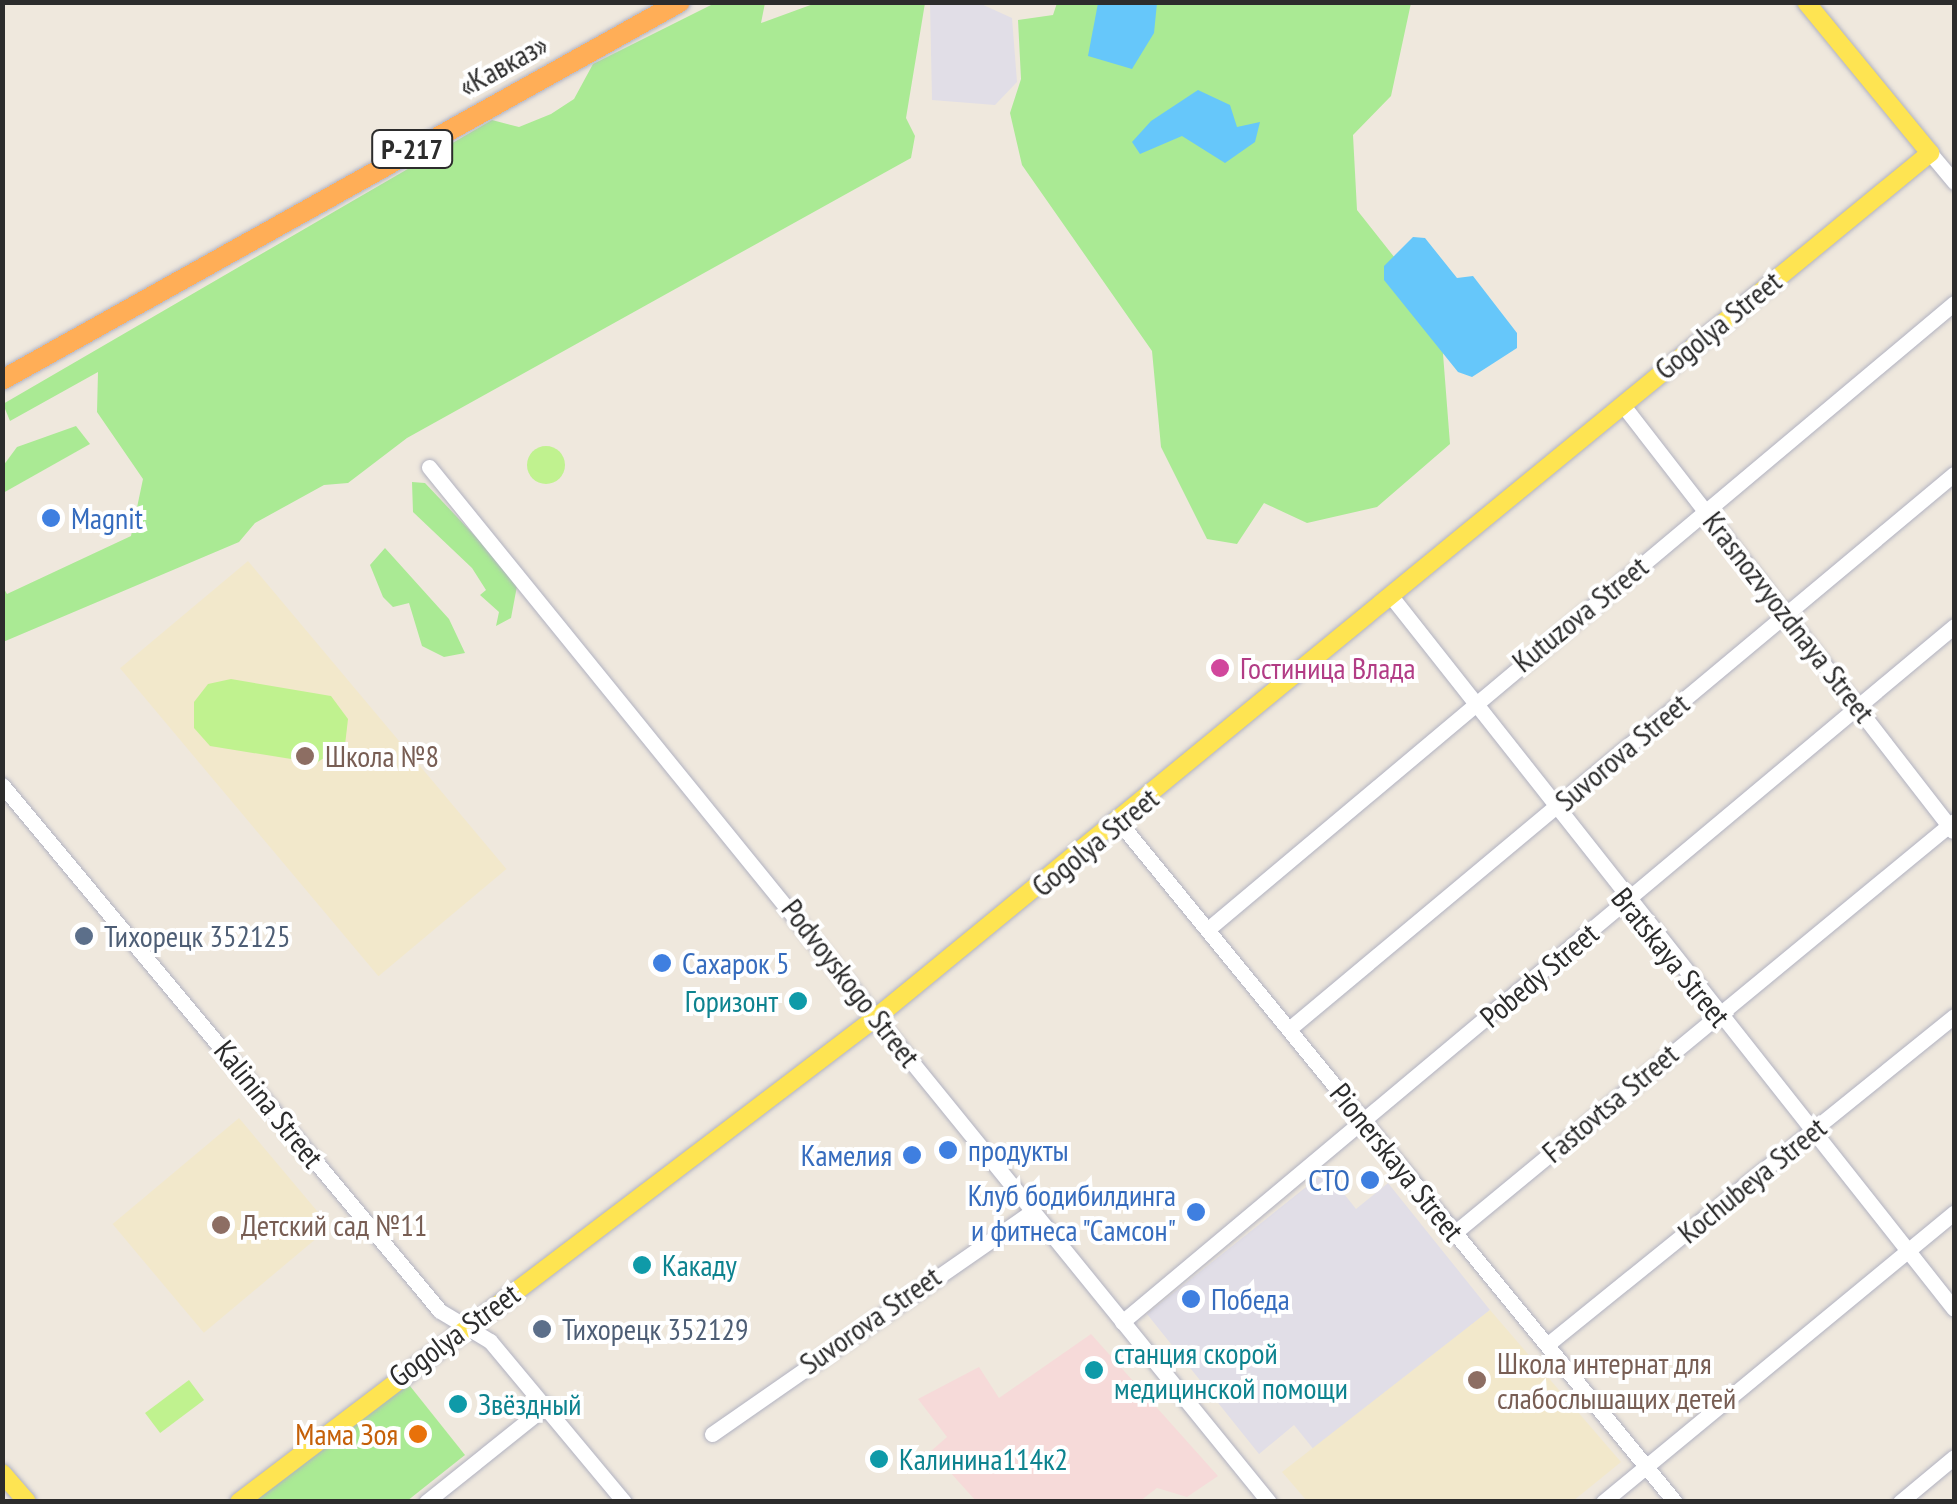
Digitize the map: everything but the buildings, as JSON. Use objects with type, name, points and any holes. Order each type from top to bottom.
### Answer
[{"type":"highway","name":"«Кавказ»","points":[[2,380],[144,296],[680,2]]},
{"type":"highway","name":"«Кавказ»","points":[[2,366],[144,296]]},
{"type":"main road","points":[[1806,2],[1930,154]]},
{"type":"main road","name":"Gogolya Street","points":[[239,1502],[878,1016],[1394,600],[1622,404],[1930,154]]},
{"type":"main road","points":[[2,1473],[26,1502]]},
{"type":"street","points":[[1930,154],[1954,182]]},
{"type":"street","name":"Kutuzova Street","points":[[1208,929],[1470,703],[1954,303]]},
{"type":"street","name":"Krasnozvyozdnaya Street","points":[[1622,404],[1953,826]]},
{"type":"street","name":"Podvoyskogo Street","points":[[429,467],[1270,1502]]},
{"type":"street","name":"Suvorova Street","points":[[1289,1028],[1954,474]]},
{"type":"street","name":"Bratskaya Street","points":[[1394,600],[1554,810],[1954,1309]]},
{"type":"street","name":"Pobedy Street","points":[[1122,1322],[1954,626]]},
{"type":"street","name":"Kalinina Street","points":[[2,785],[440,1311],[471,1326],[547,1405],[624,1502]]},
{"type":"street","name":"Pionerskaya Street","points":[[1119,822],[1675,1502]]},
{"type":"street","name":"Fastovtsa Street","points":[[1453,1234],[1717,1014],[1953,826]]},
{"type":"street","name":"Kochubeya Street","points":[[1548,1344],[1954,1016]]},
{"type":"street","name":"Suvorova Street","points":[[712,1434],[1032,1212]]},
{"type":"street","points":[[1602,1502],[1954,1213]]},
{"type":"street","points":[[426,1502],[547,1405]]},
{"type":"street","points":[[1900,1502],[1954,1457]]},
{"type":"shaded area","points":[[930,3],[979,3],[1012,18],[1017,82],[995,105],[932,100]]},
{"type":"shaded area","name":"Школа №8","points":[[248,561],[506,869],[378,976],[120,668]]},
{"type":"shaded area","name":"Детский сад №11","points":[[239,1118],[330,1227],[204,1333],[113,1224]]},
{"type":"shaded area","points":[[1326,1171],[1356,1209],[1388,1183],[1490,1310],[1315,1451],[1294,1425],[1259,1454],[1147,1314]]},
{"type":"shaded area","name":"Школа интернат для слабослышащих детей","points":[[1490,1310],[1621,1462],[1573,1501],[1307,1501],[1282,1472]]},
{"type":"shaded area","points":[[1091,1334],[1218,1476],[1187,1497],[1157,1488],[1140,1501],[976,1501],[931,1451],[947,1437],[918,1399],[979,1367],[999,1398]]},
{"type":"green space","points":[[717,2],[765,3],[761,23],[816,3],[925,3],[906,118],[915,136],[911,158],[407,438],[348,483],[324,485],[255,523],[239,542],[3,642],[3,587],[7,594],[131,536],[143,479],[97,412],[98,372],[10,421],[3,404],[492,120],[519,127],[551,114],[574,99],[593,64]]},
{"type":"green space","points":[[1057,3],[1411,3],[1391,96],[1353,135],[1357,210],[1440,315],[1450,444],[1377,507],[1307,523],[1264,503],[1237,544],[1207,539],[1161,447],[1152,351],[1022,165],[1010,113],[1021,79],[1018,20],[1053,15]]},
{"type":"green space","points":[[76,426],[90,444],[3,493],[3,466],[17,447]]},
{"type":"green space","points":[[546,446],[560,451],[565,465],[560,479],[546,484],[532,479],[527,465],[532,451]]},
{"type":"green space","points":[[412,482],[425,483],[507,570],[517,586],[511,618],[496,626],[499,612],[480,595],[486,590],[472,568],[413,512]]},
{"type":"green space","points":[[385,548],[449,619],[465,653],[444,657],[422,646],[409,603],[393,607],[383,597],[370,565]]},
{"type":"green space","points":[[231,679],[331,696],[348,719],[345,745],[316,763],[210,746],[194,728],[194,702],[208,684]]},
{"type":"green space","points":[[189,1380],[204,1400],[160,1433],[145,1413]]},
{"type":"green space","points":[[406,1381],[465,1455],[407,1501],[251,1502]]},
{"type":"water","points":[[1098,3],[1157,3],[1154,33],[1132,69],[1088,56]]},
{"type":"water","points":[[1198,90],[1230,105],[1237,127],[1260,122],[1255,142],[1225,163],[1182,136],[1140,154],[1132,142],[1151,121]]},
{"type":"water","points":[[1413,237],[1425,238],[1457,278],[1473,276],[1517,333],[1517,348],[1472,377],[1458,372],[1384,280],[1384,266]]},
{"type":"place","name":"Magnit","points":[[51,518]]},
{"type":"place","name":"Гостиница Влада","points":[[1220,668]]},
{"type":"place","name":"Школа №8","points":[[305,756]]},
{"type":"place","name":"Тихорецк 352125","points":[[84,936]]},
{"type":"place","name":"Сахарок 5","points":[[662,963]]},
{"type":"place","name":"Горизонт","points":[[798,1001]]},
{"type":"place","name":"продукты","points":[[948,1150]]},
{"type":"place","name":"Камелия","points":[[912,1155]]},
{"type":"place","name":"СТО","points":[[1370,1180]]},
{"type":"place","name":"Клуб бодибилдинга и фитнеса \"Самсон\"","points":[[1196,1212]]},
{"type":"place","name":"Детский сад №11","points":[[221,1225]]},
{"type":"place","name":"Какаду","points":[[642,1265]]},
{"type":"place","name":"Победа","points":[[1191,1299]]},
{"type":"place","name":"Тихорецк 352129","points":[[542,1329]]},
{"type":"place","name":"станция скорой медицинской помощи","points":[[1094,1370]]},
{"type":"place","name":"Школа интернат для слабослышащих детей","points":[[1477,1380]]},
{"type":"place","name":"Звёздный","points":[[458,1404]]},
{"type":"place","name":"Мама Зоя","points":[[418,1434]]},
{"type":"place","name":"Калинина114к2","points":[[879,1459]]}]
